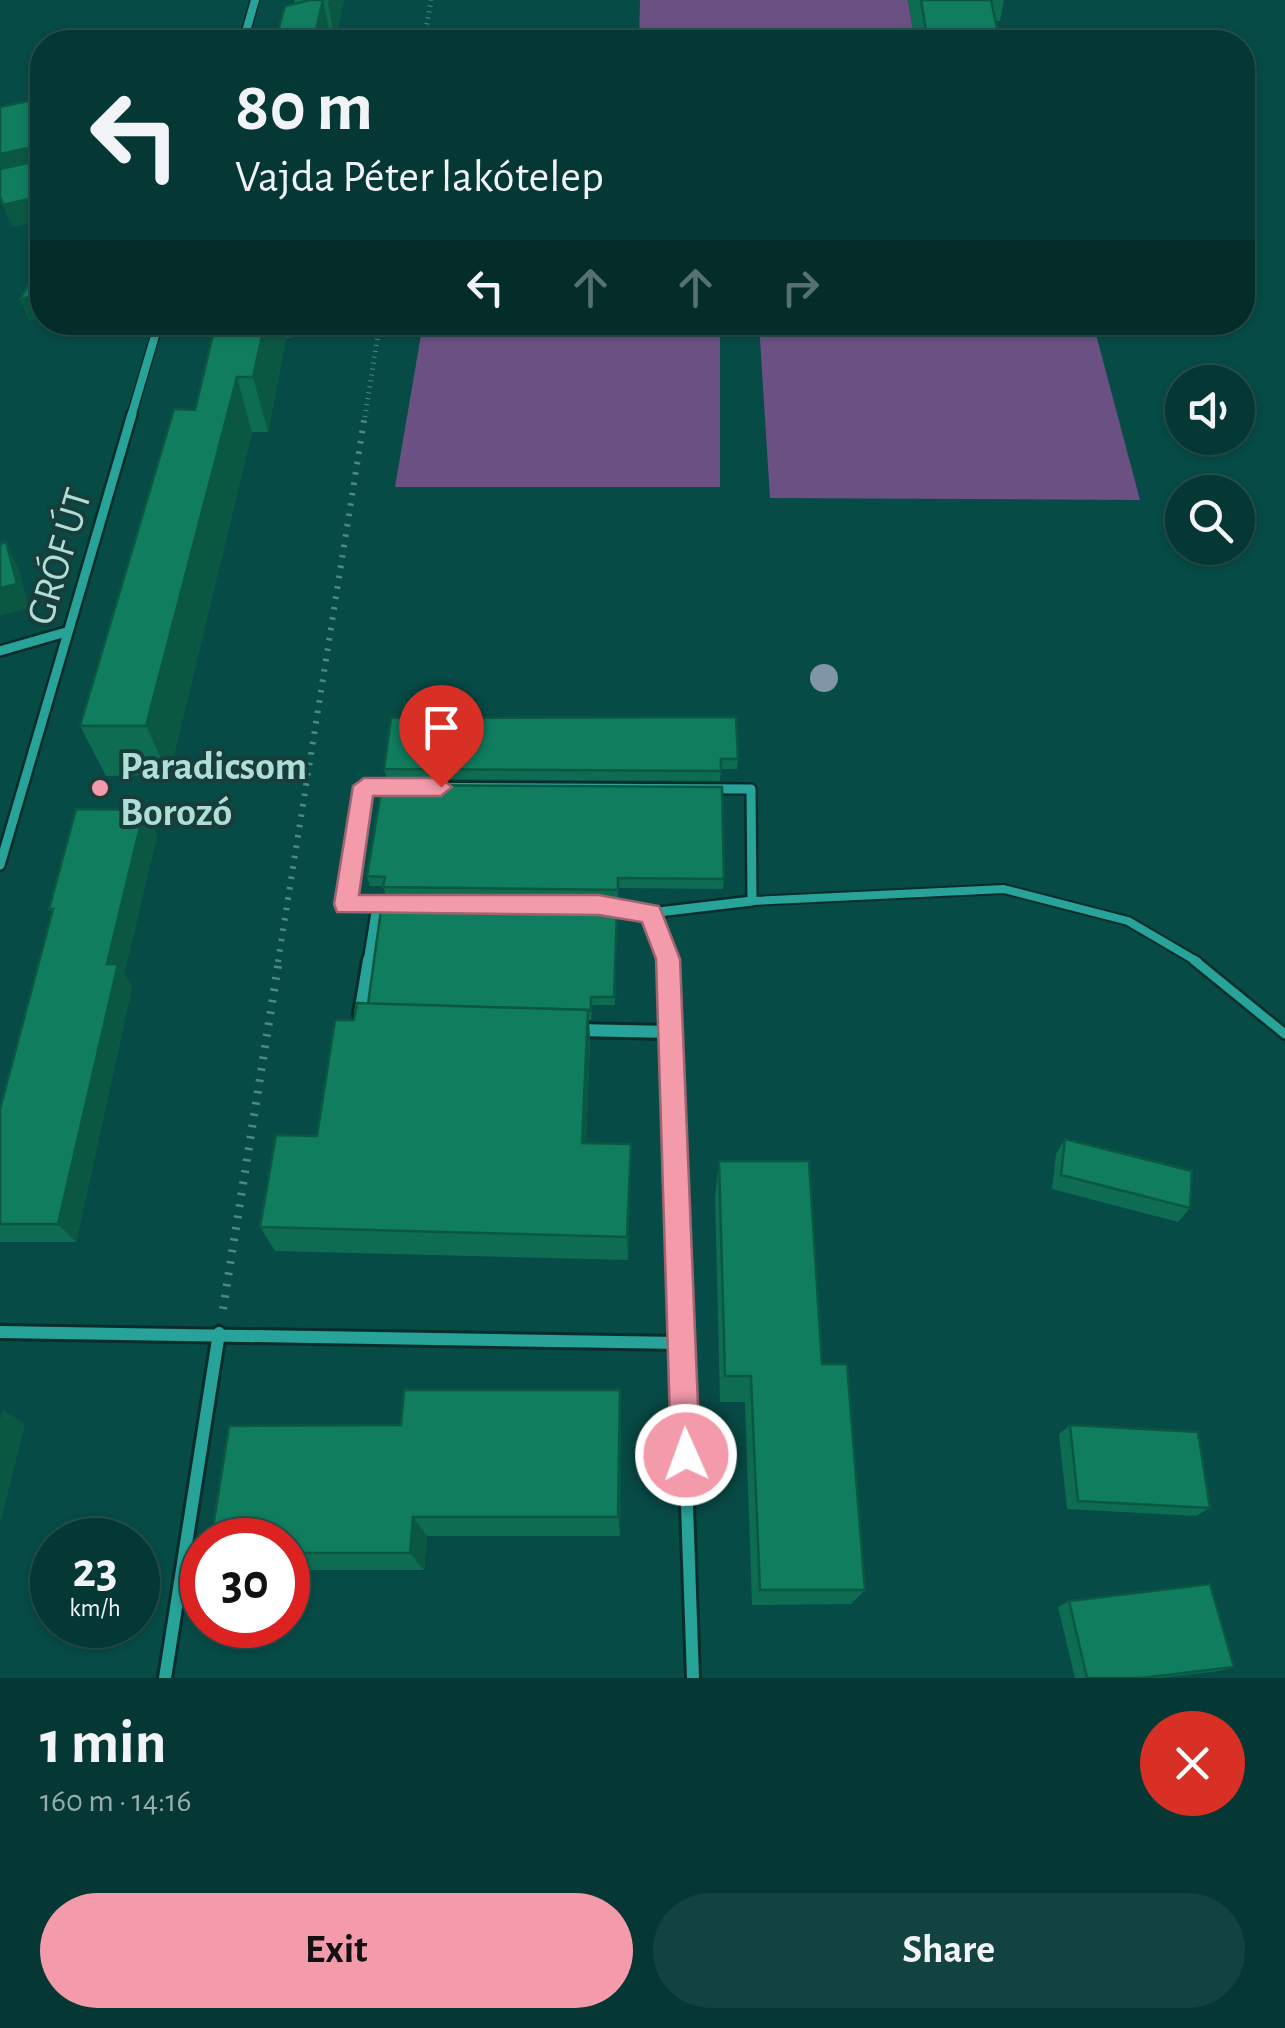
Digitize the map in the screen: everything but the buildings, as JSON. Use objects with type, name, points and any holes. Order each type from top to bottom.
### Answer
[{"type":"street","points":[[246,30],[255,0]]},
{"type":"street","name":"GRÓF ÚT","points":[[0,865],[154,335]]},
{"type":"street","points":[[0,650],[66,632]]},
{"type":"street","points":[[364,786],[751,789],[752,902],[650,913],[599,905],[377,906],[346,904],[364,786]]},
{"type":"street","points":[[377,906],[359,1023],[378,1024]]},
{"type":"street","points":[[650,913],[668,959],[693,1678]]},
{"type":"street","points":[[554,1029],[671,1032]]},
{"type":"street","points":[[0,1332],[682,1344]]},
{"type":"street","points":[[165,1678],[220,1334]]},
{"type":"lane","points":[[752,902],[1004,890],[1128,921],[1204,966],[1285,1034]]},
{"type":"path","points":[[426,30],[431,0]]},
{"type":"path","points":[[220,1334],[378,335]]},
{"type":"shaded area","points":[[640,0],[908,0],[913,30],[639,30]]},
{"type":"shaded area","points":[[421,335],[720,335],[720,487],[395,487]]},
{"type":"shaded area","points":[[760,335],[1096,335],[1140,500],[770,498]]},
{"type":"place","name":"Paradicsom Borozó","points":[[100,788]]},
{"type":"route","points":[[441,787],[364,786],[346,904],[599,905],[650,913],[668,959],[686,1455]]}]
